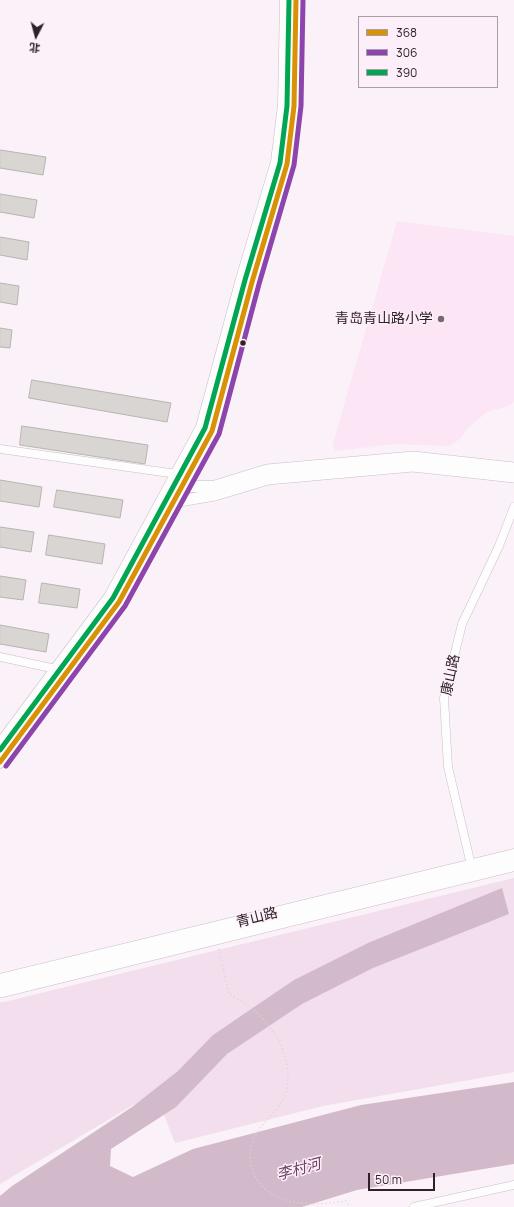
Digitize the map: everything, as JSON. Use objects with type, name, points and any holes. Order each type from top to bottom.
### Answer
[{"type":"main road","points":[[176,486],[177,474],[202,427],[242,279],[277,162],[284,105],[286,0]]},
{"type":"main road","points":[[0,762],[119,602],[176,486],[212,431],[252,282],[287,164],[294,106],[296,0]]},
{"type":"main road","points":[[0,745],[110,597],[169,500]]},
{"type":"main road","name":"青山路","points":[[0,991],[217,938],[472,870],[514,855]]},
{"type":"main road","name":"青山路","points":[[0,980],[472,870],[514,865]]},
{"type":"street","points":[[0,449],[177,474]]},
{"type":"street","points":[[176,486],[215,486],[267,470],[413,457],[514,468]]},
{"type":"street","points":[[169,500],[215,495],[268,479],[413,466],[514,477]]},
{"type":"street","name":"康山路","points":[[472,870],[448,767],[444,698],[462,624],[499,546],[514,507]]},
{"type":"street","points":[[0,657],[56,669]]},
{"type":"street","points":[[414,1207],[514,1185]]},
{"type":"path","points":[[217,938],[229,994],[247,1005],[263,1019],[276,1036],[287,1064],[288,1081],[283,1097],[259,1129],[251,1145],[250,1160],[253,1173],[261,1188],[265,1192]]},
{"type":"path","points":[[293,1206],[346,1201],[350,1207]]},
{"type":"shaded area","name":"青岛青山路小学","points":[[397,221],[514,236],[514,402],[509,406],[487,412],[468,428],[459,440],[449,446],[394,444],[336,451],[333,447],[334,440]]},
{"type":"shaded area","points":[[514,878],[514,1072],[323,1106],[175,1143],[155,1092],[0,1184],[0,1002]]},
{"type":"water","name":"李村河","points":[[502,888],[509,914],[373,968],[302,1004],[227,1054],[176,1107],[111,1149],[110,1166],[133,1177],[193,1149],[361,1105],[514,1082],[514,1164],[357,1190],[302,1207],[0,1207],[0,1196],[12,1186],[132,1107],[178,1071],[213,1035],[294,980],[368,943]]},
{"type":"building","points":[[0,150],[46,157],[43,175],[0,168]]},
{"type":"building","points":[[0,194],[37,200],[34,218],[0,212]]},
{"type":"building","points":[[0,237],[29,242],[27,260],[0,255]]},
{"type":"building","points":[[0,283],[19,286],[17,305],[0,302]]},
{"type":"building","points":[[0,328],[12,330],[10,348],[0,347]]},
{"type":"building","points":[[32,380],[171,403],[167,422],[29,398]]},
{"type":"building","points":[[22,426],[148,445],[145,464],[20,445]]},
{"type":"building","points":[[0,480],[42,487],[39,507],[0,501]]},
{"type":"building","points":[[57,490],[123,500],[120,518],[54,507]]},
{"type":"building","points":[[0,527],[34,532],[31,552],[0,547]]},
{"type":"building","points":[[49,535],[105,544],[102,564],[46,555]]},
{"type":"building","points":[[0,576],[26,580],[23,600],[0,597]]},
{"type":"building","points":[[42,583],[80,589],[77,608],[39,603]]},
{"type":"building","points":[[0,625],[49,634],[46,652],[0,644]]},
{"type":"transit line","name":"390","points":[[0,750],[113,598],[205,428],[245,280],[280,163],[287,106],[289,0]]},
{"type":"transit line","name":"368","points":[[0,762],[119,602],[212,431],[252,282],[287,164],[294,106],[296,0]]},
{"type":"transit line","name":"306","points":[[6,766],[125,606],[219,434],[259,284],[294,165],[301,106],[303,0]]},
{"type":"place","name":"青岛青山路小学","points":[[441,319]]}]
